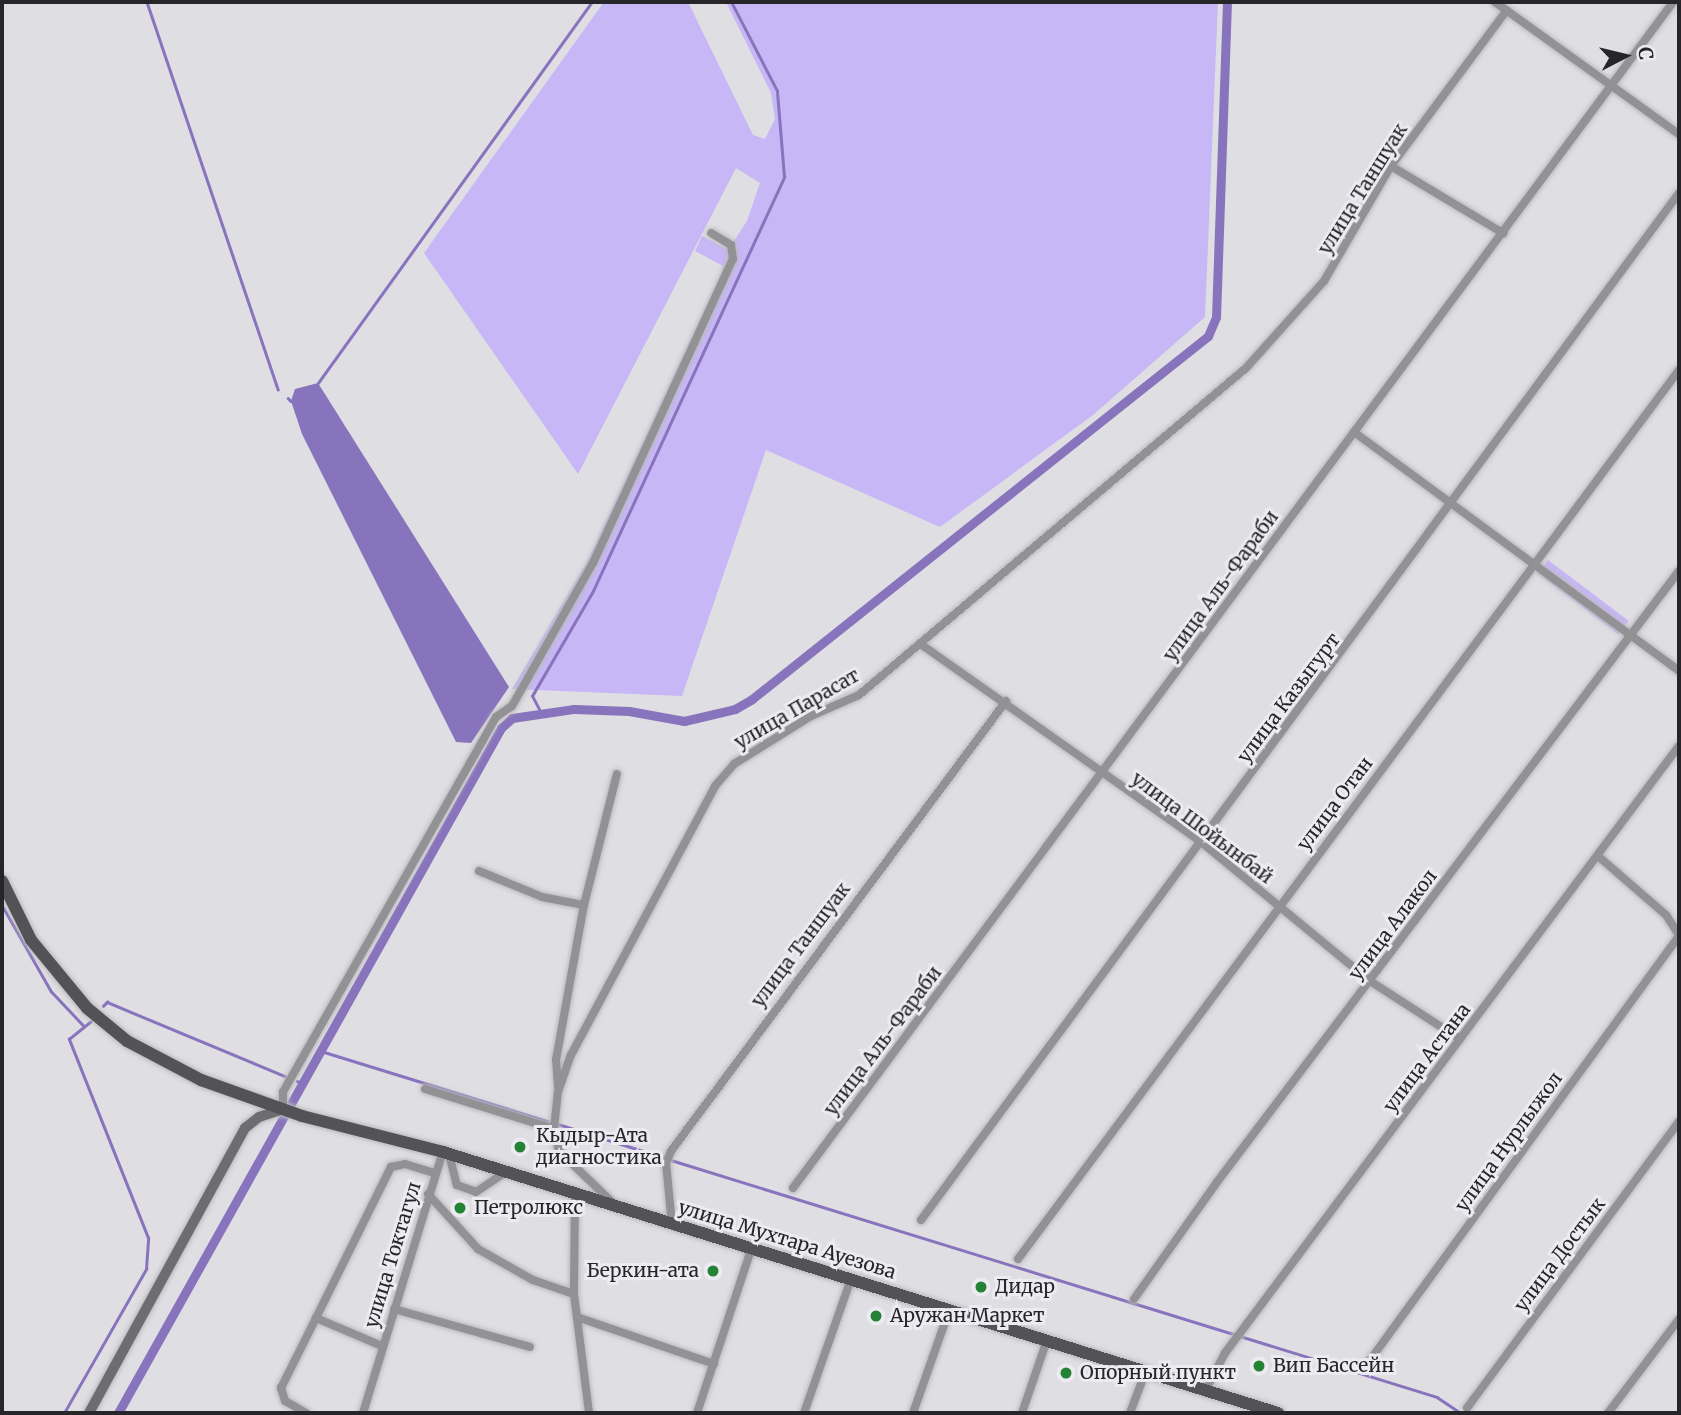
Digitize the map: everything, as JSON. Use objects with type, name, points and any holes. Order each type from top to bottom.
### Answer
[{"type":"main road","name":"улица Мухтара Ауезова","points":[[2,881],[52,970],[108,1029],[179,1071],[302,1116],[446,1153],[1278,1413]]},
{"type":"main road","points":[[89,1413],[245,1128],[258,1117],[283,1109]]},
{"type":"street","points":[[1496,2],[1679,134]]},
{"type":"street","name":"улица Аль-Фараби","points":[[793,1188],[1673,2]]},
{"type":"street","name":"улица Таншуак","points":[[1267,347],[1324,281],[1391,166],[1507,10]]},
{"type":"street","points":[[1391,166],[1503,233]]},
{"type":"street","name":"улица Казыгурт","points":[[921,1220],[1452,505],[1679,193]]},
{"type":"street","points":[[283,1109],[283,1092],[496,717],[512,706],[593,563],[733,259],[731,245],[710,233]]},
{"type":"street","name":"улица Парасат","points":[[554,1125],[558,1092],[575,1047],[715,786],[734,764],[811,716],[859,695],[922,645],[1267,347]]},
{"type":"street","name":"улица Отан","points":[[1018,1259],[1679,370]]},
{"type":"street","points":[[1354,432],[1679,671]]},
{"type":"street","name":"улица Алакол","points":[[1134,1299],[1679,571]]},
{"type":"street","name":"улица Шойынбай","points":[[922,645],[1006,701],[1102,774],[1201,842],[1370,981],[1460,1040]]},
{"type":"street","name":"улица Таншуак","points":[[672,1225],[668,1158],[820,946],[1006,701]]},
{"type":"street","name":"улица Астана","points":[[1205,1391],[1238,1335],[1679,746]]},
{"type":"street","points":[[558,1092],[559,1041],[583,905],[617,774]]},
{"type":"street","points":[[1598,856],[1666,915],[1679,936]]},
{"type":"street","points":[[479,871],[542,897],[583,905]]},
{"type":"street","name":"улица Нурлыжол","points":[[1365,1367],[1679,936]]},
{"type":"street","points":[[559,1041],[575,1047]]},
{"type":"street","points":[[425,1089],[554,1125],[559,1151],[618,1208]]},
{"type":"street","name":"улица Достык","points":[[1467,1408],[1679,1122]]},
{"type":"street","points":[[446,1153],[457,1185],[476,1192],[506,1172]]},
{"type":"street","name":"улица Токтагул","points":[[363,1413],[428,1194],[446,1153]]},
{"type":"street","name":"улица Токтагул","points":[[382,1346],[316,1318],[391,1167],[405,1164],[435,1173]]},
{"type":"street","points":[[428,1194],[478,1249],[533,1280],[574,1294]]},
{"type":"street","points":[[575,1194],[574,1294],[589,1413]]},
{"type":"street","points":[[697,1413],[751,1250]]},
{"type":"street","points":[[804,1413],[851,1279]]},
{"type":"street","points":[[394,1309],[530,1347]]},
{"type":"street","points":[[913,1413],[949,1311]]},
{"type":"street","points":[[577,1317],[713,1364]]},
{"type":"street","points":[[306,1413],[285,1401],[281,1388],[316,1318]]},
{"type":"street","points":[[1608,1413],[1679,1319]]},
{"type":"street","points":[[1022,1413],[1047,1339]]},
{"type":"street","points":[[1130,1413],[1145,1373]]},
{"type":"shaded area","points":[[604,2],[688,2],[753,135],[765,139],[775,119],[771,93],[726,2],[1218,2],[1205,317],[1093,415],[940,527],[766,450],[682,696],[512,689],[587,562],[722,272],[723,266],[695,251],[702,236],[728,250],[747,221],[760,183],[736,168],[578,474],[424,253]]},
{"type":"shaded area","points":[[318,383],[509,687],[471,743],[456,742],[302,434],[291,401],[295,389]]},
{"type":"shaded area","points":[[1548,560],[1629,621],[1618,634],[1538,574]]},
{"type":"waterway","points":[[147,2],[278,389]]},
{"type":"waterway","points":[[318,383],[592,2]]},
{"type":"waterway","points":[[541,713],[532,696],[592,593],[784,177],[777,91],[731,2]]},
{"type":"waterway","points":[[118,1413],[501,728],[512,718],[574,709],[629,711],[684,721],[735,709],[752,699],[1208,336],[1216,317],[1227,2]]},
{"type":"waterway","points":[[288,398],[291,401]]},
{"type":"waterway","points":[[2,905],[51,991],[83,1025]]},
{"type":"waterway","points":[[103,1006],[107,1002],[285,1076]]},
{"type":"waterway","points":[[64,1413],[146,1269],[148,1238],[69,1039],[91,1021]]},
{"type":"waterway","points":[[321,1051],[551,1122]]},
{"type":"waterway","points":[[297,1081],[303,1083]]},
{"type":"waterway","points":[[558,1124],[665,1158]]},
{"type":"waterway","points":[[671,1160],[1437,1397],[1459,1412]]},
{"type":"place","name":"Кыдыр-Ата диагностика","points":[[520,1147]]},
{"type":"place","name":"Петролюкс","points":[[460,1208]]},
{"type":"place","name":"Беркин-ата","points":[[713,1271]]},
{"type":"place","name":"Дидар","points":[[981,1287]]},
{"type":"place","name":"Аружан Маркет","points":[[876,1316]]},
{"type":"place","name":"Вип Бассейн","points":[[1259,1366]]},
{"type":"place","name":"Опорный пункт","points":[[1066,1373]]}]
